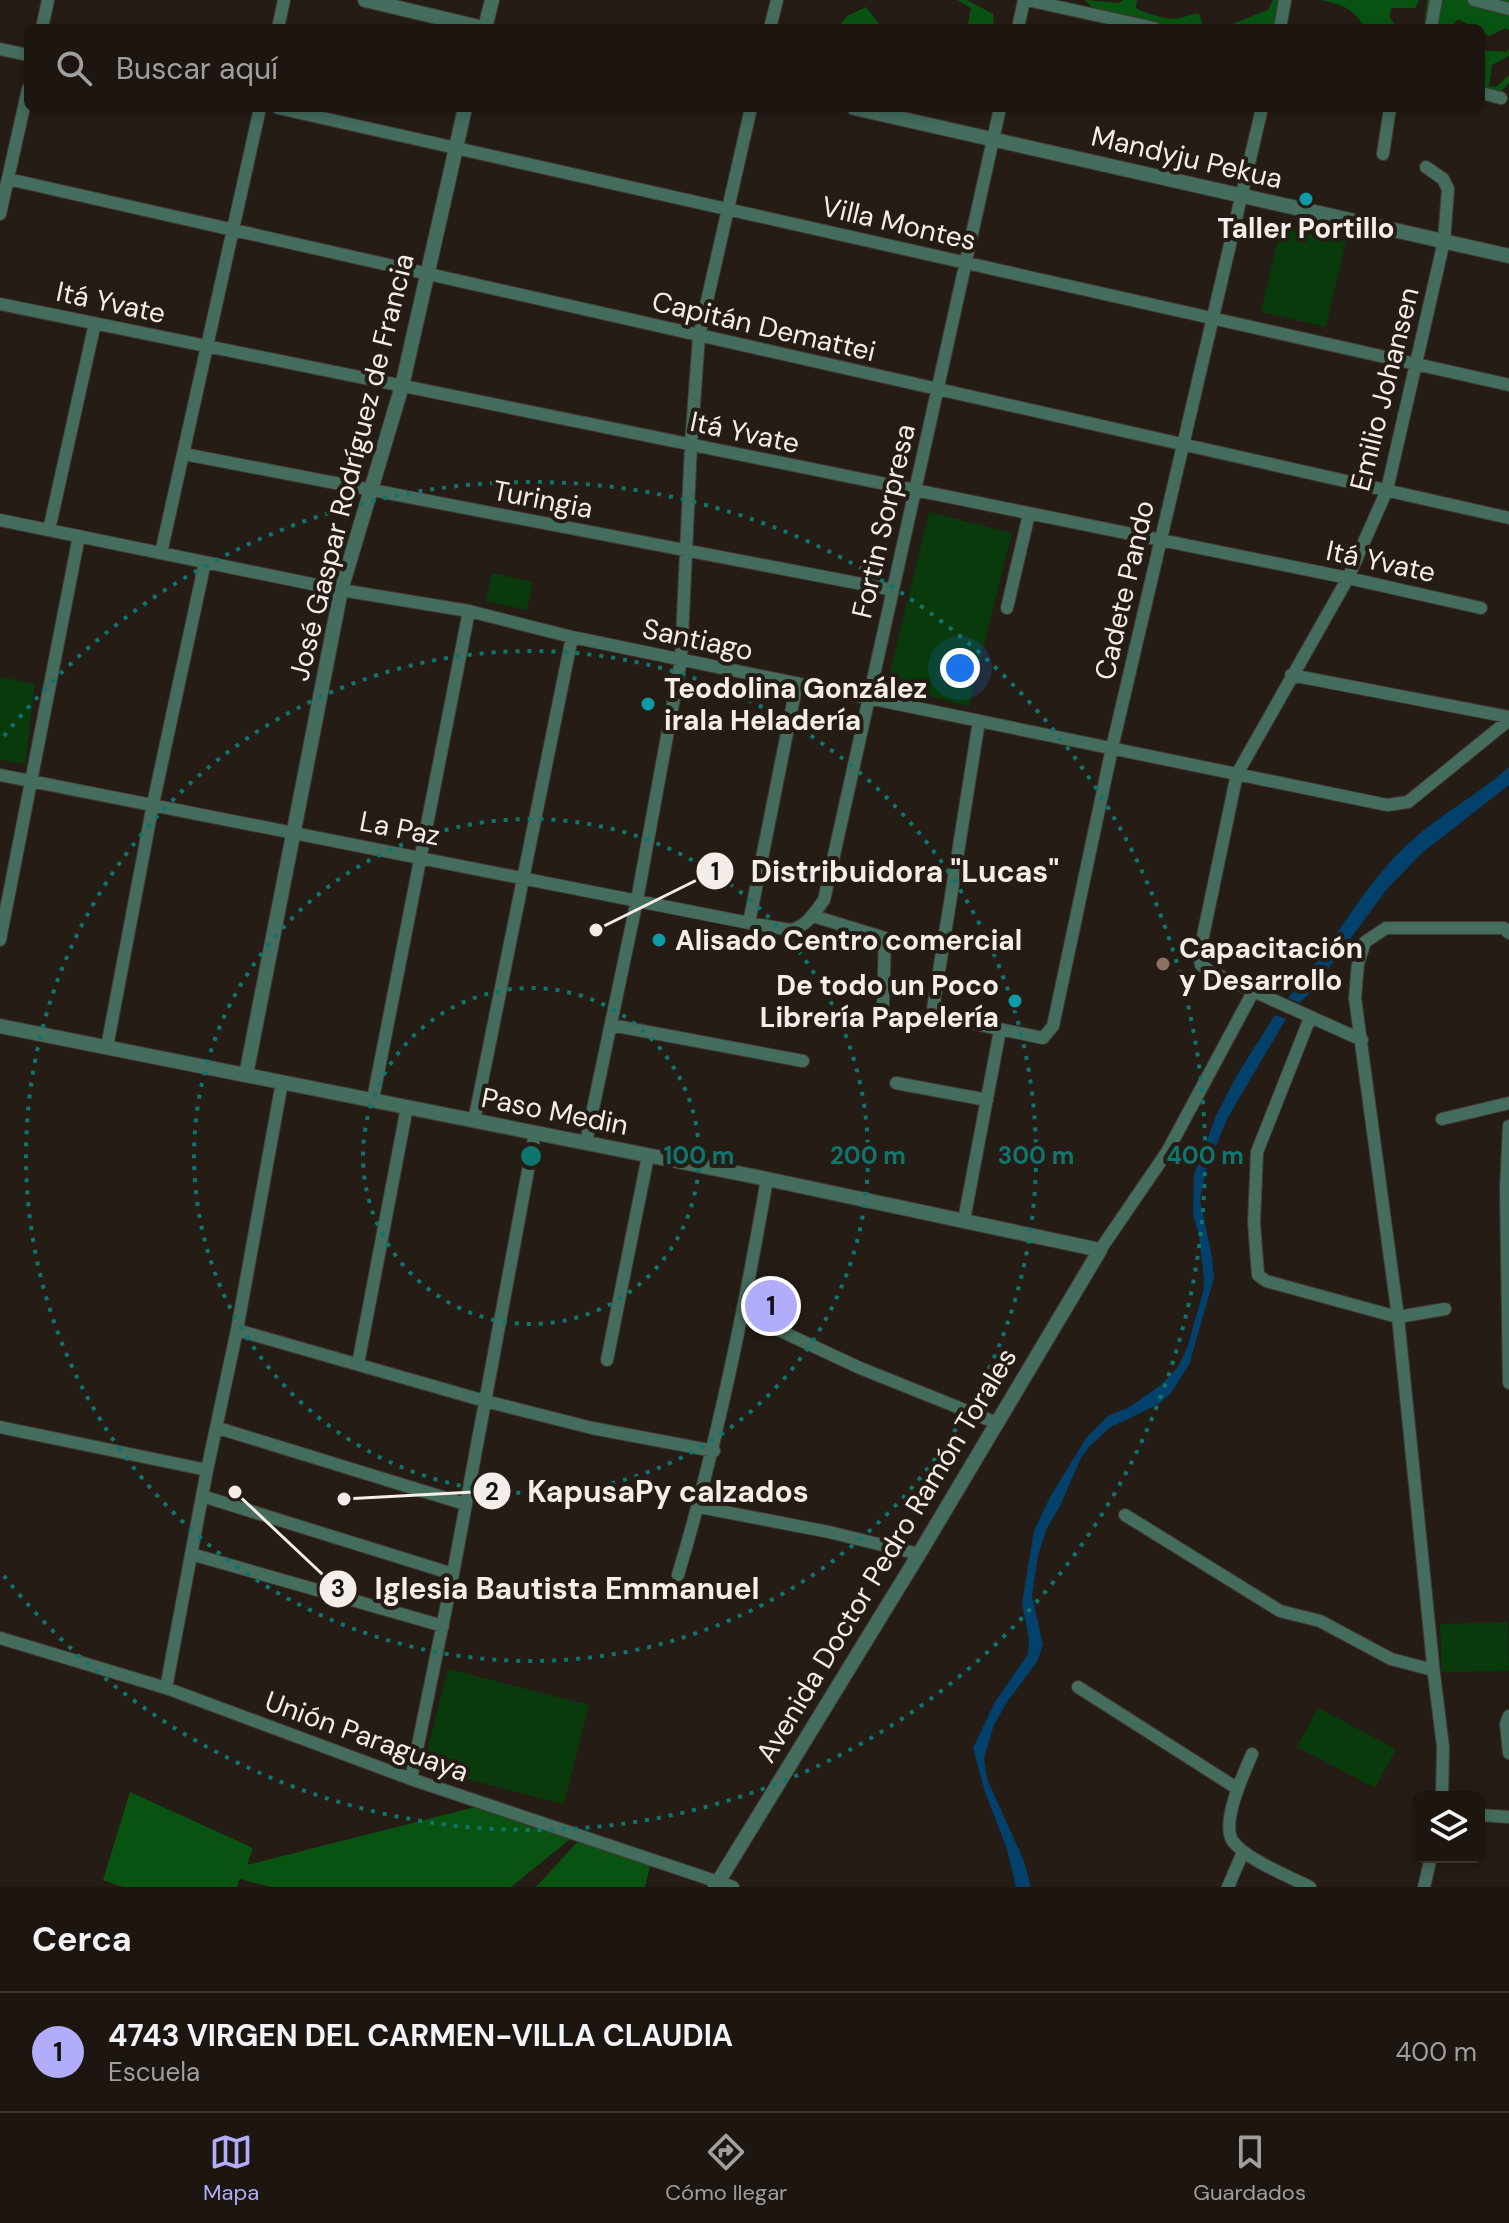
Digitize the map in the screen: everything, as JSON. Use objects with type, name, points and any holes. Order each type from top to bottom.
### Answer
[{"type":"street","points":[[43,24],[48,0]]},
{"type":"street","points":[[279,24],[284,0]]},
{"type":"street","points":[[365,0],[467,24]]},
{"type":"street","points":[[485,24],[492,0]]},
{"type":"street","points":[[771,24],[777,0]]},
{"type":"street","points":[[1019,24],[1026,0],[1083,6],[1141,24]]},
{"type":"street","points":[[1281,24],[1285,0]]},
{"type":"street","points":[[1432,24],[1436,0]]},
{"type":"street","points":[[1474,0],[1509,9]]},
{"type":"street","points":[[0,49],[24,54]]},
{"type":"street","points":[[1485,94],[1501,98]]},
{"type":"street","points":[[0,214],[24,107]]},
{"type":"street","points":[[161,553],[259,112]]},
{"type":"street","name":"Villa Montes","points":[[296,112],[1509,385]]},
{"type":"street","name":"José Gaspar Rodríguez de Francia","points":[[246,1075],[341,590],[402,386],[464,112]]},
{"type":"street","points":[[586,1142],[637,900],[681,660],[699,336],[750,112]]},
{"type":"street","name":"Mandyju Pekua","points":[[871,112],[1509,256]]},
{"type":"street","name":"Fortin Sorpresa","points":[[813,916],[824,900],[999,112]]},
{"type":"street","name":"Cadete Pando","points":[[979,721],[932,1015],[1043,1038],[1053,1026],[1112,748],[1261,112]]},
{"type":"street","points":[[1383,154],[1389,112]]},
{"type":"street","name":"Emilio Johansen","points":[[1253,992],[1211,972],[1201,965],[1199,955],[1237,774],[1348,578],[1387,490],[1444,241],[1448,189],[1443,179],[1426,167]]},
{"type":"street","name":"Capitán Demattei","points":[[8,179],[1509,518]]},
{"type":"street","name":"Itá Yvate","points":[[0,304],[1348,578],[1481,608]]},
{"type":"street","points":[[49,530],[95,323]]},
{"type":"street","name":"Turingia","points":[[184,454],[893,590]]},
{"type":"street","points":[[1007,608],[1029,514]]},
{"type":"street","name":"Santiago","points":[[0,520],[341,590],[469,611],[572,637],[1387,805],[1408,802],[1509,718]]},
{"type":"street","points":[[0,940],[79,536]]},
{"type":"street","points":[[107,1047],[153,804],[205,562]]},
{"type":"street","points":[[373,1099],[469,611]]},
{"type":"street","points":[[474,1121],[572,637]]},
{"type":"street","points":[[1291,675],[1509,718]]},
{"type":"street","points":[[749,923],[797,683]]},
{"type":"street","name":"La Paz","points":[[0,775],[749,923],[791,930],[813,916]]},
{"type":"street","points":[[813,916],[885,938],[883,1005]]},
{"type":"street","points":[[1442,1791],[1443,1747],[1398,1317],[1355,998],[1358,963],[1365,942],[1386,928],[1504,928],[1509,933]]},
{"type":"street","points":[[1100,1250],[1167,1152],[1253,992],[1362,1040]]},
{"type":"street","points":[[1310,1018],[1257,1152],[1254,1223],[1258,1275],[1266,1281],[1398,1317],[1445,1309]]},
{"type":"street","points":[[611,1025],[803,1061]]},
{"type":"street","name":"Paso Medin","points":[[0,1026],[586,1142],[1100,1250]]},
{"type":"street","points":[[964,1220],[1000,1030]]},
{"type":"street","points":[[166,1688],[237,1330],[282,1082]]},
{"type":"street","points":[[896,1083],[987,1100]]},
{"type":"street","points":[[1442,1119],[1509,1103]]},
{"type":"street","points":[[358,1364],[407,1107]]},
{"type":"street","points":[[1509,1126],[1506,1301],[1509,1383]]},
{"type":"street","points":[[411,1779],[453,1574],[535,1133]]},
{"type":"street","points":[[607,1360],[648,1156]]},
{"type":"street","points":[[678,1575],[714,1451],[744,1314],[767,1179]]},
{"type":"street","name":"Avenida Doctor Pedro Ramón Torales","points":[[716,1884],[919,1554],[1100,1250]]},
{"type":"street","points":[[744,1314],[860,1368],[997,1423]]},
{"type":"street","points":[[237,1330],[485,1401],[592,1428],[714,1451]]},
{"type":"street","points":[[0,1427],[207,1470]]},
{"type":"street","points":[[218,1428],[465,1504]]},
{"type":"street","points":[[202,1496],[453,1574]]},
{"type":"street","points":[[699,1507],[829,1532],[919,1554]]},
{"type":"street","points":[[1125,1515],[1280,1611],[1320,1621],[1391,1659],[1433,1670]]},
{"type":"street","points":[[191,1554],[443,1626]]},
{"type":"street","name":"Unión Paraguaya","points":[[0,1638],[166,1688],[411,1779],[716,1884],[733,1887]]},
{"type":"street","points":[[1078,1687],[1238,1789]]},
{"type":"street","points":[[1509,1716],[1506,1724],[1509,1753]]},
{"type":"street","points":[[1252,1754],[1238,1789],[1229,1829],[1235,1845],[1310,1887]]},
{"type":"street","points":[[1485,1815],[1509,1817]]},
{"type":"street","points":[[1228,1887],[1243,1852]]},
{"type":"street","points":[[1424,1887],[1430,1863]]},
{"type":"green space","points":[[957,0],[967,0],[993,14],[994,24],[968,24],[971,8]]},
{"type":"green space","points":[[1085,0],[1119,3],[1137,0],[1136,8],[1152,15],[1171,19],[1199,14],[1203,24],[1158,24],[1094,10]]},
{"type":"green space","points":[[1273,0],[1291,0],[1284,24],[1233,24],[1268,10]]},
{"type":"green space","points":[[1320,0],[1419,0],[1415,8],[1392,8],[1389,16],[1394,24],[1361,24],[1346,8]]},
{"type":"green space","points":[[1427,0],[1509,0],[1509,30],[1506,28],[1489,36],[1485,34],[1485,24],[1467,24],[1458,19],[1454,24],[1424,24]]},
{"type":"green space","points":[[866,7],[879,24],[841,24],[847,16]]},
{"type":"green space","points":[[1509,48],[1509,56],[1492,65],[1489,86],[1496,87],[1509,75],[1509,83],[1495,98],[1485,94],[1485,50],[1507,52]]},
{"type":"green space","points":[[1281,226],[1346,241],[1326,327],[1261,312]]},
{"type":"green space","points":[[929,512],[1012,533],[969,706],[887,685]]},
{"type":"green space","points":[[492,573],[533,582],[527,610],[486,601]]},
{"type":"green space","points":[[0,677],[35,684],[25,764],[0,760]]},
{"type":"green space","points":[[1508,1622],[1509,1671],[1442,1672],[1440,1624]]},
{"type":"green space","points":[[448,1669],[589,1705],[564,1804],[423,1768]]},
{"type":"green space","points":[[1318,1708],[1396,1749],[1375,1788],[1297,1747]]},
{"type":"green space","points":[[130,1792],[253,1848],[247,1865],[487,1804],[575,1835],[511,1887],[271,1887],[240,1879],[237,1887],[123,1887],[103,1880]]},
{"type":"green space","points":[[581,1838],[651,1861],[645,1887],[536,1887]]},
{"type":"water","points":[[1509,767],[1509,785],[1423,852],[1387,889],[1300,1003],[1288,998],[1392,859],[1446,813]]},
{"type":"water","points":[[1275,1015],[1286,1019],[1228,1117],[1206,1170],[1200,1200],[1214,1278],[1189,1365],[1171,1393],[1159,1404],[1109,1428],[1089,1447],[1047,1528],[1038,1555],[1032,1596],[1043,1645],[1037,1662],[994,1725],[984,1758],[987,1779],[1024,1861],[1031,1887],[1016,1887],[1007,1849],[985,1792],[973,1748],[995,1702],[1028,1654],[1029,1639],[1022,1603],[1034,1531],[1049,1499],[1086,1438],[1109,1415],[1128,1408],[1161,1385],[1178,1367],[1187,1348],[1204,1279],[1199,1235],[1193,1215],[1194,1175],[1216,1116],[1237,1075]]},
{"type":"place","name":"Taller Portillo","points":[[1306,199]]},
{"type":"place","name":"Teodolina González irala Heladería","points":[[648,704]]},
{"type":"place","name":"Distribuidora \"Lucas\"","points":[[596,930]]},
{"type":"place","name":"Alisado Centro comercial","points":[[659,940]]},
{"type":"place","name":"Capacitación y Desarrollo","points":[[1163,964]]},
{"type":"place","name":"De todo un Poco Librería Papelería","points":[[1015,1001]]},
{"type":"place","name":"4743 VIRGEN DEL CARMEN-VILLA CLAUDIA","points":[[771,1306]]},
{"type":"place","name":"Iglesia Bautista Emmanuel","points":[[235,1492]]},
{"type":"place","name":"KapusaPy calzados","points":[[344,1499]]}]
